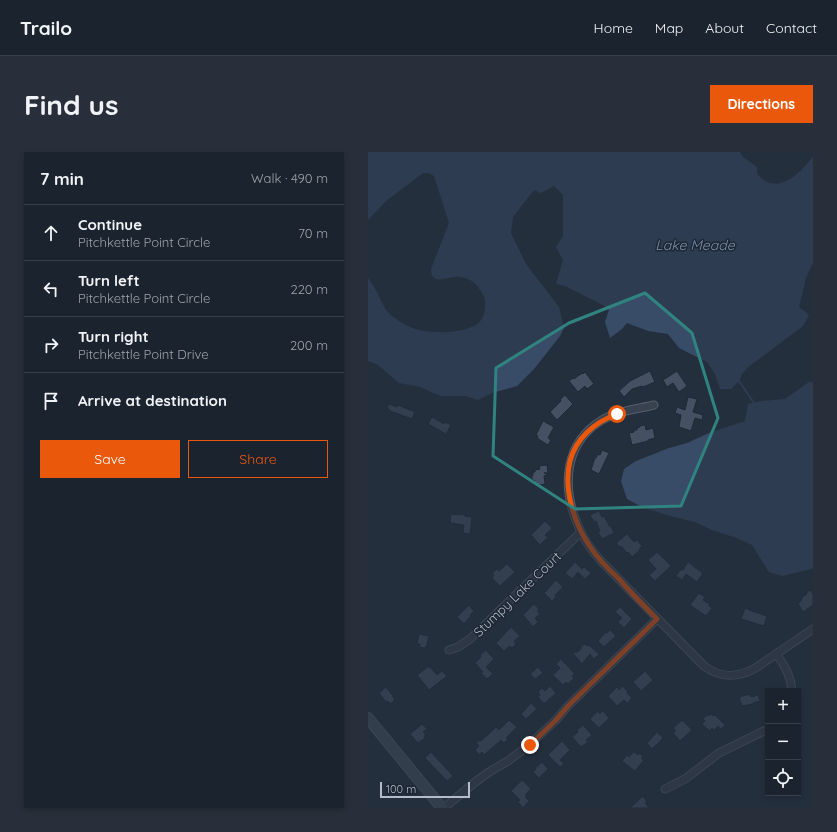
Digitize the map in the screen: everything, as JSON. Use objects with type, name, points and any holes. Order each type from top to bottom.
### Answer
[{"type":"main road","points":[[368,718],[443,808]]},
{"type":"street","points":[[654,405],[617,414],[601,420],[588,431],[576,446],[570,461],[568,481],[576,523],[589,546],[601,562],[657,619],[704,666],[716,674],[731,676],[747,672],[813,629]]},
{"type":"street","name":"Stumpy Lake Court","points":[[449,650],[458,647],[470,639],[581,532]]},
{"type":"street","points":[[443,808],[489,772],[508,761],[530,745],[657,619]]},
{"type":"street","points":[[776,654],[786,667],[792,688]]},
{"type":"street","points":[[665,789],[685,779],[720,753],[765,730]]},
{"type":"highlighted area","points":[[645,293],[692,333],[718,418],[681,506],[575,509],[493,456],[496,368],[569,323]]},
{"type":"water","name":"Lake Meade","points":[[368,152],[740,152],[743,157],[757,167],[757,174],[764,181],[777,184],[789,180],[813,157],[813,263],[806,278],[799,307],[809,315],[803,326],[747,368],[739,381],[731,389],[720,389],[715,374],[707,362],[679,348],[668,334],[648,331],[627,323],[610,338],[605,322],[609,310],[603,305],[565,286],[556,284],[563,260],[556,247],[563,236],[563,195],[554,186],[541,193],[534,190],[513,217],[511,233],[526,264],[559,307],[564,328],[560,336],[534,369],[517,386],[492,393],[478,400],[466,396],[440,396],[420,387],[399,383],[378,365],[368,361],[368,278],[375,288],[387,312],[400,322],[410,327],[428,332],[459,331],[476,325],[479,323],[484,314],[485,300],[478,287],[469,280],[462,277],[436,279],[433,277],[431,269],[449,223],[434,176],[429,173],[423,173],[386,201],[368,220]]},
{"type":"water","points":[[809,382],[813,382],[813,568],[782,576],[769,572],[752,545],[695,522],[642,507],[627,499],[621,481],[624,469],[636,461],[745,421],[748,404],[761,401],[785,399]]},
{"type":"building","points":[[650,371],[655,382],[643,387],[632,389],[624,397],[619,391],[630,381]]},
{"type":"building","points":[[677,371],[687,386],[679,392],[673,383],[667,387],[663,380]]},
{"type":"building","points":[[585,372],[594,384],[587,389],[585,386],[578,392],[569,381]]},
{"type":"building","points":[[565,395],[573,404],[557,420],[550,412]]},
{"type":"building","points":[[688,397],[697,399],[693,412],[703,415],[702,420],[695,418],[691,431],[679,427],[681,415],[675,413],[677,407],[685,410]]},
{"type":"building","points":[[389,404],[397,407],[398,405],[415,412],[412,419],[390,411],[387,408]]},
{"type":"building","points":[[432,417],[444,424],[445,422],[451,425],[446,434],[428,424]]},
{"type":"building","points":[[543,421],[554,427],[548,438],[551,440],[548,445],[537,438],[538,436],[536,435]]},
{"type":"building","points":[[645,425],[646,430],[653,428],[655,438],[632,445],[629,433],[634,432],[634,430],[637,430],[640,426]]},
{"type":"building","points":[[602,450],[609,453],[599,474],[591,470],[595,458],[598,454],[600,455]]},
{"type":"building","points":[[547,465],[548,473],[546,473],[547,475],[544,476],[545,484],[535,486],[534,480],[532,481],[533,472],[540,469],[539,466]]},
{"type":"building","points":[[599,511],[602,517],[604,516],[610,527],[611,526],[614,533],[602,539],[598,532],[600,531],[596,521],[594,522],[590,515]]},
{"type":"building","points":[[451,514],[472,517],[470,534],[463,533],[464,525],[450,523]]},
{"type":"building","points":[[545,521],[552,528],[545,535],[548,537],[540,545],[531,535]]},
{"type":"building","points":[[627,534],[634,542],[637,540],[642,546],[639,549],[640,550],[632,557],[616,543]]},
{"type":"building","points":[[657,552],[671,566],[655,581],[649,575],[656,569],[648,560]]},
{"type":"building","points":[[575,562],[582,569],[584,567],[591,573],[585,579],[578,572],[572,579],[565,573]]},
{"type":"building","points":[[688,562],[703,573],[697,582],[686,574],[682,580],[676,576],[680,570],[683,570]]},
{"type":"building","points":[[507,564],[515,572],[500,586],[492,578],[494,575],[492,573],[497,569],[499,571]]},
{"type":"building","points":[[556,580],[563,587],[555,595],[556,597],[552,601],[544,593]]},
{"type":"building","points":[[810,590],[813,594],[813,605],[803,612],[798,604],[802,600],[801,598]]},
{"type":"building","points":[[699,593],[705,597],[703,600],[710,604],[709,606],[712,608],[706,616],[690,605]]},
{"type":"building","points":[[534,604],[539,609],[537,611],[540,614],[535,618],[538,622],[533,627],[523,615]]},
{"type":"building","points":[[469,605],[474,611],[464,624],[457,617]]},
{"type":"building","points":[[620,607],[632,619],[624,628],[618,622],[622,618],[615,612]]},
{"type":"building","points":[[745,608],[767,616],[764,626],[741,619]]},
{"type":"building","points":[[511,627],[520,636],[514,641],[516,644],[512,648],[510,646],[504,651],[496,643]]},
{"type":"building","points":[[610,630],[616,636],[604,647],[598,641],[606,632],[607,633]]},
{"type":"building","points":[[419,634],[429,636],[426,648],[419,647],[420,644],[417,644]]},
{"type":"building","points":[[585,644],[587,646],[589,645],[599,654],[594,659],[590,654],[582,664],[572,652],[578,652],[581,649],[581,645]]},
{"type":"building","points":[[486,650],[494,659],[486,667],[493,674],[487,679],[475,663],[481,657],[480,655]]},
{"type":"building","points":[[561,659],[575,674],[572,676],[574,678],[568,684],[566,682],[563,685],[553,675],[560,668],[556,664]]},
{"type":"building","points":[[429,666],[437,675],[442,671],[447,676],[429,690],[417,675]]},
{"type":"building","points":[[538,667],[543,673],[535,679],[530,674]]},
{"type":"building","points":[[645,671],[653,680],[641,691],[633,682]]},
{"type":"building","points":[[550,686],[556,693],[545,703],[543,703],[538,697],[540,695],[538,692],[542,688],[545,691]]},
{"type":"building","points":[[623,686],[632,698],[627,703],[624,700],[617,706],[608,696],[617,687],[619,690]]},
{"type":"building","points":[[386,687],[395,700],[390,704],[388,701],[386,702],[379,693]]},
{"type":"building","points":[[750,694],[751,697],[758,695],[760,701],[742,706],[739,697]]},
{"type":"building","points":[[531,703],[537,709],[526,719],[521,714]]},
{"type":"building","points":[[598,711],[600,714],[603,711],[609,718],[599,728],[590,719]]},
{"type":"building","points":[[711,714],[713,716],[715,715],[725,725],[721,729],[718,726],[714,730],[712,728],[710,731],[702,724],[705,721],[703,719],[707,715],[708,716]]},
{"type":"building","points":[[509,720],[517,727],[506,738],[508,739],[504,743],[501,740],[484,755],[482,752],[479,755],[475,750],[479,746],[476,743],[480,740],[481,741],[496,727],[499,730]]},
{"type":"building","points":[[682,720],[692,730],[680,741],[673,733],[676,731],[673,728]]},
{"type":"building","points":[[422,724],[427,729],[423,732],[426,735],[424,736],[425,738],[418,743],[410,734]]},
{"type":"building","points":[[583,725],[592,735],[586,740],[588,742],[581,747],[572,737]]},
{"type":"building","points":[[657,732],[663,738],[652,749],[647,743]]},
{"type":"building","points":[[562,741],[570,750],[560,760],[564,764],[560,767],[548,755]]},
{"type":"building","points":[[431,752],[453,776],[447,781],[425,758]]},
{"type":"building","points":[[634,752],[643,756],[641,758],[644,760],[635,771],[622,761],[627,755],[629,757]]},
{"type":"building","points":[[542,762],[548,769],[539,778],[533,772]]},
{"type":"building","points":[[522,780],[531,789],[526,794],[526,798],[529,801],[523,808],[518,802],[520,800],[511,791]]},
{"type":"building","points":[[643,796],[647,802],[645,803],[649,808],[630,808]]},
{"type":"waterway","points":[[739,381],[754,403]]},
{"type":"route","points":[[530,745],[657,619],[597,557],[576,523],[572,507],[568,471],[576,446],[588,431],[601,420],[617,414]]}]
